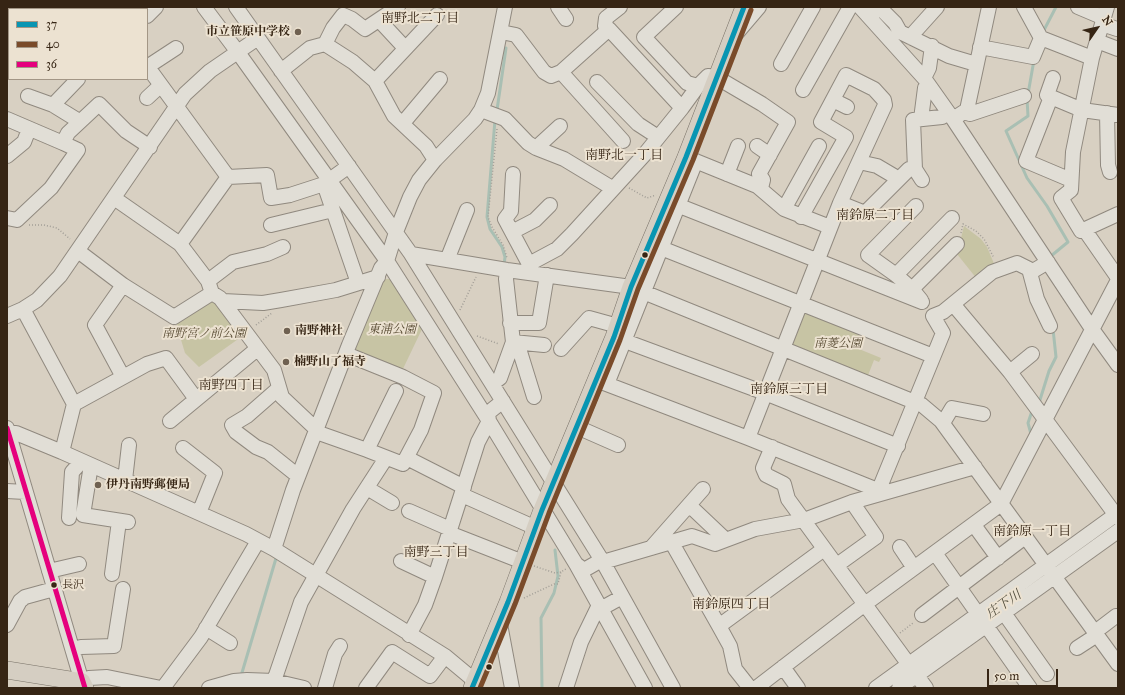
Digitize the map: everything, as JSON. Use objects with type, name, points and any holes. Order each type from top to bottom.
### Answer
[{"type":"main road","points":[[474,684],[500,624],[542,510],[555,483],[577,427],[601,382],[619,334],[638,290],[667,200],[691,159],[716,77],[744,7]]},
{"type":"main road","points":[[7,670],[43,682],[84,685]]},
{"type":"street","points":[[148,15],[156,7]]},
{"type":"street","points":[[204,7],[238,51],[327,182],[387,261],[489,421],[576,564],[645,688]]},
{"type":"street","points":[[236,7],[455,317],[492,384],[603,562],[673,688]]},
{"type":"street","points":[[325,44],[332,28],[343,15],[352,19],[364,29],[398,7]]},
{"type":"street","points":[[274,549],[298,476],[317,431],[346,354],[378,277],[387,261],[396,232],[419,180],[435,160],[475,119],[481,110],[488,93],[506,7]]},
{"type":"street","points":[[620,7],[606,18],[605,26],[682,108]]},
{"type":"street","points":[[676,7],[644,37],[687,83],[698,86]]},
{"type":"street","points":[[732,38],[759,7]]},
{"type":"street","points":[[780,64],[791,53],[809,22],[813,7]]},
{"type":"street","points":[[810,85],[829,53],[850,7]]},
{"type":"street","points":[[910,37],[938,7]]},
{"type":"street","points":[[840,203],[865,213],[909,169],[919,174],[913,120],[942,117],[967,110],[989,7]]},
{"type":"street","points":[[1024,7],[1041,38],[1092,58]]},
{"type":"street","points":[[1078,7],[1107,14],[1117,29]]},
{"type":"street","points":[[868,9],[884,12],[891,18],[900,32],[932,46],[949,56],[976,64]]},
{"type":"street","points":[[868,9],[883,33],[955,114],[1048,262],[1092,329],[1118,365]]},
{"type":"street","points":[[1107,14],[1092,58],[1073,152],[1071,190],[1061,198],[1081,231],[1118,214]]},
{"type":"street","points":[[375,80],[432,17]]},
{"type":"street","points":[[883,33],[887,29],[891,18]]},
{"type":"street","points":[[379,20],[405,48]]},
{"type":"street","points":[[501,32],[516,35],[544,72],[551,76],[561,72],[608,29]]},
{"type":"street","points":[[7,316],[24,309],[50,288],[79,250],[185,94],[210,70],[258,38]]},
{"type":"street","points":[[980,47],[1033,58],[1041,38]]},
{"type":"street","points":[[1097,41],[1118,49]]},
{"type":"street","points":[[281,70],[310,48],[325,44],[353,62],[375,80],[394,116],[426,146],[435,160]]},
{"type":"street","points":[[921,119],[932,46]]},
{"type":"street","points":[[148,65],[176,48]]},
{"type":"street","points":[[148,67],[228,177]]},
{"type":"street","points":[[561,72],[623,141]]},
{"type":"street","points":[[748,438],[830,227],[885,105],[884,100],[874,89],[846,75],[821,122],[846,137],[801,217]]},
{"type":"street","points":[[528,268],[557,248],[567,239],[607,196],[682,108],[698,86],[708,76],[716,77],[762,104],[788,122],[758,174],[763,180],[761,188]]},
{"type":"street","points":[[1053,78],[1047,95],[1050,98],[1082,110],[1113,114],[1108,165],[1110,172]]},
{"type":"street","points":[[53,105],[77,80]]},
{"type":"street","points":[[403,123],[440,80]]},
{"type":"street","points":[[598,82],[638,124],[658,137]]},
{"type":"street","points":[[147,98],[161,85]]},
{"type":"street","points":[[28,96],[53,105],[79,121]]},
{"type":"street","points":[[955,114],[970,114],[1024,96]]},
{"type":"street","points":[[1050,98],[1026,161],[1071,180]]},
{"type":"street","points":[[833,100],[847,107]]},
{"type":"street","points":[[63,143],[68,133],[79,121],[99,104],[126,131],[150,147]]},
{"type":"street","points":[[481,110],[505,119],[528,143],[536,148],[564,159],[616,185]]},
{"type":"street","points":[[7,119],[78,150],[51,188],[12,219]]},
{"type":"street","points":[[536,148],[561,127]]},
{"type":"street","points":[[7,156],[24,142],[29,129]]},
{"type":"street","points":[[727,174],[738,146]]},
{"type":"street","points":[[757,146],[770,155]]},
{"type":"street","points":[[784,209],[819,146]]},
{"type":"street","points":[[836,155],[858,164],[877,166],[898,179]]},
{"type":"street","points":[[691,159],[761,188],[784,209],[801,217],[830,227]]},
{"type":"street","points":[[228,177],[267,175],[271,198],[290,195],[327,182],[349,166]]},
{"type":"street","points":[[513,174],[511,211],[506,219],[528,268]]},
{"type":"street","points":[[180,244],[228,177]]},
{"type":"street","points":[[327,182],[333,210],[358,282]]},
{"type":"street","points":[[114,198],[180,244],[214,292],[274,370],[278,379],[282,397],[317,431],[403,464],[421,430],[434,393],[402,376],[346,354]]},
{"type":"street","points":[[638,290],[661,248],[667,200],[922,302]]},
{"type":"street","points":[[512,232],[535,220],[550,205]]},
{"type":"street","points":[[601,382],[772,447],[875,489],[880,487],[943,333],[933,316],[912,289],[896,275],[868,255],[916,206]]},
{"type":"street","points":[[271,225],[333,210]]},
{"type":"street","points":[[447,260],[467,210]]},
{"type":"street","points":[[896,275],[952,218]]},
{"type":"street","points":[[756,688],[865,604],[1002,504],[1118,279],[1084,229]]},
{"type":"street","points":[[912,289],[957,244]]},
{"type":"street","points":[[79,250],[123,285],[174,317],[214,292],[234,262],[267,254],[284,247]]},
{"type":"street","points":[[661,248],[800,305],[933,356]]},
{"type":"street","points":[[410,254],[507,270],[528,268],[547,275],[638,290],[916,402],[933,413],[943,423],[1118,664]]},
{"type":"street","points":[[933,316],[943,312],[992,272],[1017,263],[1033,271],[1048,262]]},
{"type":"street","points":[[1029,269],[1037,298],[1050,326]]},
{"type":"street","points":[[507,270],[510,323],[513,344],[533,380],[534,397]]},
{"type":"street","points":[[510,323],[539,323],[547,275]]},
{"type":"street","points":[[214,292],[263,302],[336,290],[378,277]]},
{"type":"street","points":[[123,285],[95,325],[123,377]]},
{"type":"street","points":[[876,688],[913,670],[1050,570],[1117,515],[1010,372],[953,304]]},
{"type":"street","points":[[24,309],[74,404],[62,452]]},
{"type":"street","points":[[433,333],[455,317]]},
{"type":"street","points":[[569,345],[589,318],[619,334],[898,446]]},
{"type":"street","points":[[492,384],[500,378],[513,344]]},
{"type":"street","points":[[513,344],[544,345]]},
{"type":"street","points":[[170,421],[256,348]]},
{"type":"street","points":[[1010,372],[1032,354]]},
{"type":"street","points":[[74,404],[147,364],[166,358],[196,399]]},
{"type":"street","points":[[279,388],[247,416],[232,426],[236,432],[256,447],[268,452],[298,476]]},
{"type":"street","points":[[367,450],[396,391]]},
{"type":"street","points":[[366,688],[407,634],[425,605],[478,442],[489,421],[488,413],[503,401]]},
{"type":"street","points":[[943,423],[952,408],[983,414]]},
{"type":"street","points":[[577,427],[618,445]]},
{"type":"street","points":[[8,431],[62,452],[199,513],[274,549],[407,634],[445,656],[474,684]]},
{"type":"street","points":[[8,431],[54,589],[84,685]]},
{"type":"street","points":[[125,480],[129,445]]},
{"type":"street","points":[[772,447],[763,468],[766,475],[784,484],[788,499],[926,688]]},
{"type":"street","points":[[183,448],[215,473],[199,513]]},
{"type":"street","points":[[274,681],[301,602],[353,509],[386,458]]},
{"type":"street","points":[[407,458],[463,491],[536,528]]},
{"type":"street","points":[[69,518],[72,472],[86,463]]},
{"type":"street","points":[[86,463],[83,515],[124,522],[117,565]]},
{"type":"street","points":[[576,564],[584,570],[598,562],[603,562],[672,543],[692,536],[715,544],[755,530],[975,468]]},
{"type":"street","points":[[802,518],[804,512],[867,491],[868,486]]},
{"type":"street","points":[[367,488],[392,503]]},
{"type":"street","points":[[651,548],[703,489]]},
{"type":"street","points":[[7,491],[26,492]]},
{"type":"street","points":[[837,566],[876,537],[852,502]]},
{"type":"street","points":[[689,505],[726,540]]},
{"type":"street","points":[[409,512],[523,562]]},
{"type":"street","points":[[974,525],[998,558]]},
{"type":"street","points":[[981,620],[1004,613],[1050,570],[1118,531]]},
{"type":"street","points":[[922,615],[1026,537]]},
{"type":"street","points":[[84,685],[89,678],[107,677],[162,688],[206,628],[258,541]]},
{"type":"street","points":[[672,543],[730,646],[735,669],[750,688]]},
{"type":"street","points":[[900,547],[914,568]]},
{"type":"street","points":[[719,626],[824,549]]},
{"type":"street","points":[[935,553],[1030,688]]},
{"type":"street","points":[[401,561],[435,577]]},
{"type":"street","points":[[49,571],[79,564]]},
{"type":"street","points":[[7,625],[20,601],[25,597],[54,589]]},
{"type":"street","points":[[72,649],[81,647],[114,646],[123,589]]},
{"type":"street","points":[[599,606],[604,607],[622,597]]},
{"type":"street","points":[[566,688],[581,642],[599,606]]},
{"type":"street","points":[[1004,613],[1047,674]]},
{"type":"street","points":[[1077,648],[1116,616]]},
{"type":"street","points":[[500,624],[512,688]]},
{"type":"street","points":[[206,628],[230,643]]},
{"type":"street","points":[[325,688],[335,654],[340,646]]},
{"type":"street","points":[[392,652],[430,676],[445,656]]},
{"type":"street","points":[[783,667],[798,688]]},
{"type":"street","points":[[900,688],[913,670]]},
{"type":"street","points":[[209,688],[274,681],[304,688]]},
{"type":"path","points":[[498,116],[488,217],[507,256],[507,270]]},
{"type":"path","points":[[616,185],[647,198],[667,200]]},
{"type":"path","points":[[12,219],[18,223],[32,226],[44,225],[57,228],[79,250]]},
{"type":"path","points":[[957,244],[963,224],[976,231],[984,239],[998,270]]},
{"type":"path","points":[[455,317],[482,265]]},
{"type":"path","points":[[245,333],[274,312]]},
{"type":"path","points":[[473,336],[513,344]]},
{"type":"path","points":[[523,562],[554,573],[561,572],[576,564]]},
{"type":"path","points":[[508,602],[526,597],[554,584],[558,584],[561,572]]},
{"type":"path","points":[[890,640],[918,620],[922,615]]},
{"type":"green space","points":[[964,226],[981,239],[987,247],[995,266],[977,279],[957,254]]},
{"type":"green space","name":"東浦公園","points":[[383,279],[390,279],[423,327],[401,373],[353,353]]},
{"type":"green space","name":"南野宮ノ前公園","points":[[212,300],[217,302],[241,337],[199,367],[185,353],[176,323]]},
{"type":"green space","name":"南菱公園","points":[[802,310],[865,333],[859,349],[881,358],[879,362],[874,360],[867,378],[789,347]]},
{"type":"waterway","points":[[1043,32],[1056,7]]},
{"type":"waterway","points":[[497,110],[506,48]]},
{"type":"waterway","points":[[1028,94],[1034,60]]},
{"type":"waterway","points":[[1027,99],[1028,116],[1006,131],[1027,178],[1047,206],[1068,242],[1051,256]]},
{"type":"waterway","points":[[495,120],[487,217],[490,229],[502,247],[505,257],[504,265]]},
{"type":"waterway","points":[[1039,403],[1049,371],[1056,357],[1053,329]]},
{"type":"waterway","points":[[1031,434],[1028,423],[1032,411]]},
{"type":"waterway","name":"庄下川","points":[[1070,558],[1110,526]]},
{"type":"waterway","points":[[542,688],[541,618],[554,593],[558,576],[555,550]]},
{"type":"waterway","points":[[241,676],[277,555]]},
{"type":"transit line","name":"37","points":[[472,688],[508,602],[542,510],[614,337],[631,287],[686,157],[744,7]]},
{"type":"transit line","name":"40","points":[[480,688],[515,604],[549,513],[620,340],[638,289],[693,160],[751,10]]},
{"type":"transit line","name":"36","points":[[7,428],[85,688]]},
{"type":"place","name":"市立笹原中学校","points":[[298,32]]},
{"type":"place","name":"南野神社","points":[[287,331]]},
{"type":"place","name":"楠野山了福寺","points":[[286,362]]},
{"type":"place","name":"伊丹南野郵便局","points":[[98,485]]},
{"type":"place","name":"長沢","points":[[54,585]]},
{"type":"district","name":"南野北二丁目","points":[[420,19]]},
{"type":"district","name":"南野北一丁目","points":[[624,156]]},
{"type":"district","name":"南鈴原二丁目","points":[[875,216]]},
{"type":"district","name":"南野四丁目","points":[[231,386]]},
{"type":"district","name":"南鈴原三丁目","points":[[789,390]]},
{"type":"district","name":"南鈴原一丁目","points":[[1032,532]]},
{"type":"district","name":"南野三丁目","points":[[436,553]]},
{"type":"district","name":"南鈴原四丁目","points":[[731,605]]}]
